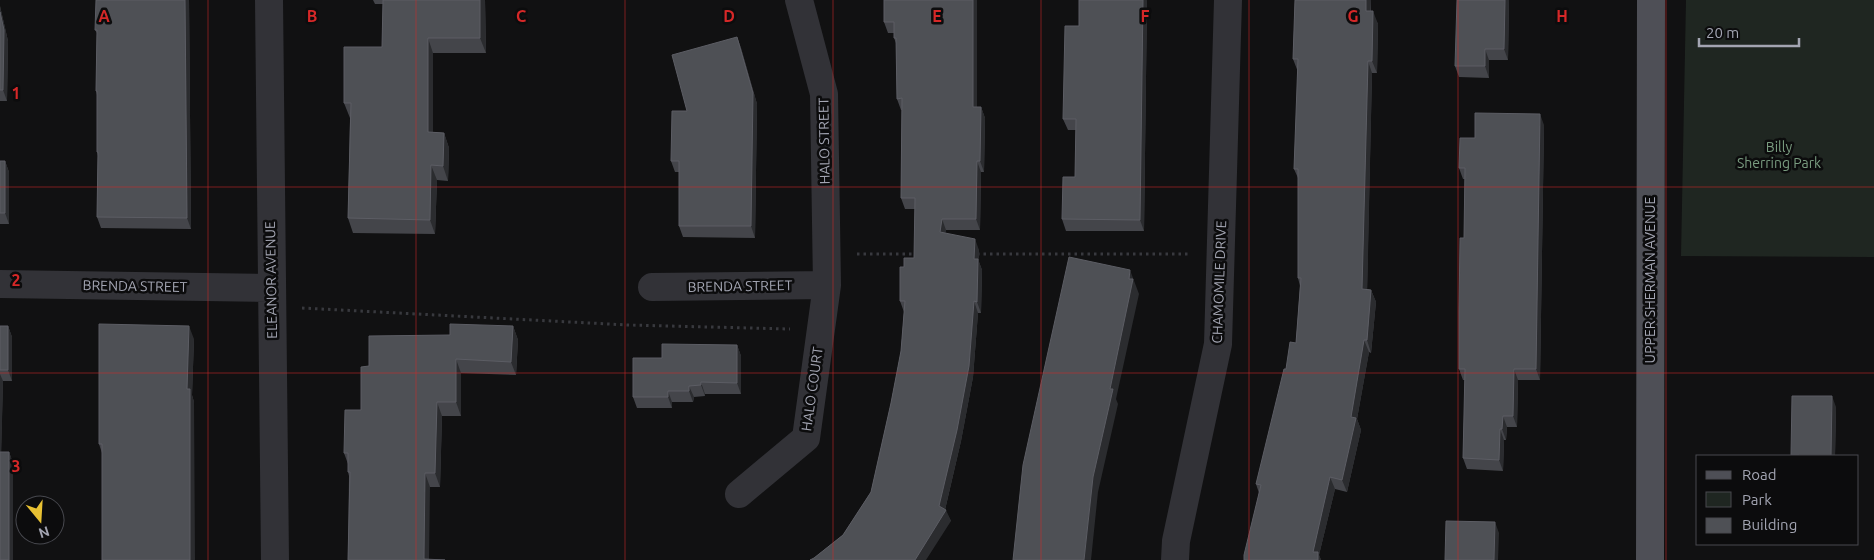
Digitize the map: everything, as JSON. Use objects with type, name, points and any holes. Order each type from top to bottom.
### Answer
[{"type":"main road","name":"UPPER SHERMAN AVENUE","points":[[1650,560],[1651,0]]},
{"type":"street","name":"ELEANOR AVENUE","points":[[269,0],[275,560]]},
{"type":"street","name":"HALO STREET","points":[[799,0],[824,94],[827,285]]},
{"type":"street","name":"CHAMOMILE DRIVE","points":[[1175,560],[1176,541],[1218,344],[1228,0]]},
{"type":"street","name":"BRENDA STREET","points":[[0,284],[271,297]]},
{"type":"street","name":"BRENDA STREET","points":[[652,287],[827,285]]},
{"type":"street","name":"HALO COURT","points":[[740,494],[806,438],[827,285]]},
{"type":"path","points":[[826,254],[924,254]]},
{"type":"path","points":[[974,254],[1220,254]]},
{"type":"path","points":[[271,297],[628,325],[821,330]]},
{"type":"green space","name":"Billy Sherring Park","points":[[1686,0],[1874,0],[1874,257],[1681,256]]},
{"type":"building","points":[[96,0],[185,0],[187,218],[97,217]]},
{"type":"building","points":[[383,0],[480,0],[480,38],[428,38],[428,132],[444,133],[443,166],[431,165],[430,220],[348,218],[351,103],[344,103],[344,47],[382,47]]},
{"type":"building","points":[[884,0],[973,0],[973,107],[981,107],[980,161],[977,161],[976,219],[942,219],[940,232],[975,239],[974,259],[978,259],[977,302],[974,301],[969,366],[957,430],[939,506],[946,510],[915,560],[810,560],[843,535],[871,492],[901,351],[905,301],[900,301],[900,267],[904,267],[904,258],[914,258],[915,198],[901,198],[902,98],[897,99],[894,22],[884,22]]},
{"type":"building","points":[[1079,0],[1143,0],[1140,220],[1062,219],[1063,177],[1075,177],[1076,119],[1063,119],[1065,26],[1079,26]]},
{"type":"building","points":[[1295,0],[1366,0],[1366,11],[1373,11],[1372,61],[1368,61],[1362,289],[1371,290],[1367,340],[1364,340],[1351,417],[1356,418],[1342,480],[1330,477],[1313,552],[1318,552],[1318,560],[1244,560],[1261,485],[1256,484],[1284,369],[1286,369],[1290,342],[1296,343],[1301,278],[1298,278],[1298,169],[1294,169],[1298,59],[1293,59]]},
{"type":"building","points":[[1457,0],[1505,0],[1504,49],[1485,49],[1485,66],[1455,66]]},
{"type":"building","points":[[0,12],[4,30],[3,90],[0,90]]},
{"type":"building","points":[[737,37],[753,93],[751,226],[679,226],[679,161],[671,161],[672,111],[687,111],[672,55]]},
{"type":"building","points":[[1475,113],[1540,114],[1536,369],[1514,369],[1513,416],[1503,416],[1502,429],[1500,429],[1499,460],[1463,458],[1465,369],[1459,369],[1459,311],[1460,238],[1464,238],[1465,168],[1459,168],[1460,138],[1475,138]]},
{"type":"building","points":[[0,161],[5,161],[5,213],[0,213]]},
{"type":"building","points":[[1069,257],[1130,270],[1129,279],[1133,279],[1110,389],[1113,389],[1093,477],[1084,560],[1013,560],[1023,465]]},
{"type":"building","points":[[99,324],[189,326],[187,389],[190,389],[190,560],[102,560],[102,444],[99,444]]},
{"type":"building","points":[[450,324],[513,326],[511,362],[456,359],[456,402],[437,402],[435,473],[425,473],[424,559],[445,560],[348,560],[350,472],[348,472],[348,453],[344,453],[345,410],[361,410],[361,367],[369,366],[369,336],[450,335]]},
{"type":"building","points":[[0,326],[8,326],[8,370],[0,370]]},
{"type":"building","points":[[662,344],[737,345],[737,383],[701,382],[701,385],[689,386],[689,391],[668,391],[668,397],[633,397],[633,358],[662,358]]},
{"type":"building","points":[[1792,396],[1832,396],[1831,455],[1791,455]]},
{"type":"building","points":[[0,452],[9,452],[9,560],[0,560]]},
{"type":"building","points":[[1446,521],[1495,522],[1494,560],[1445,560]]}]
